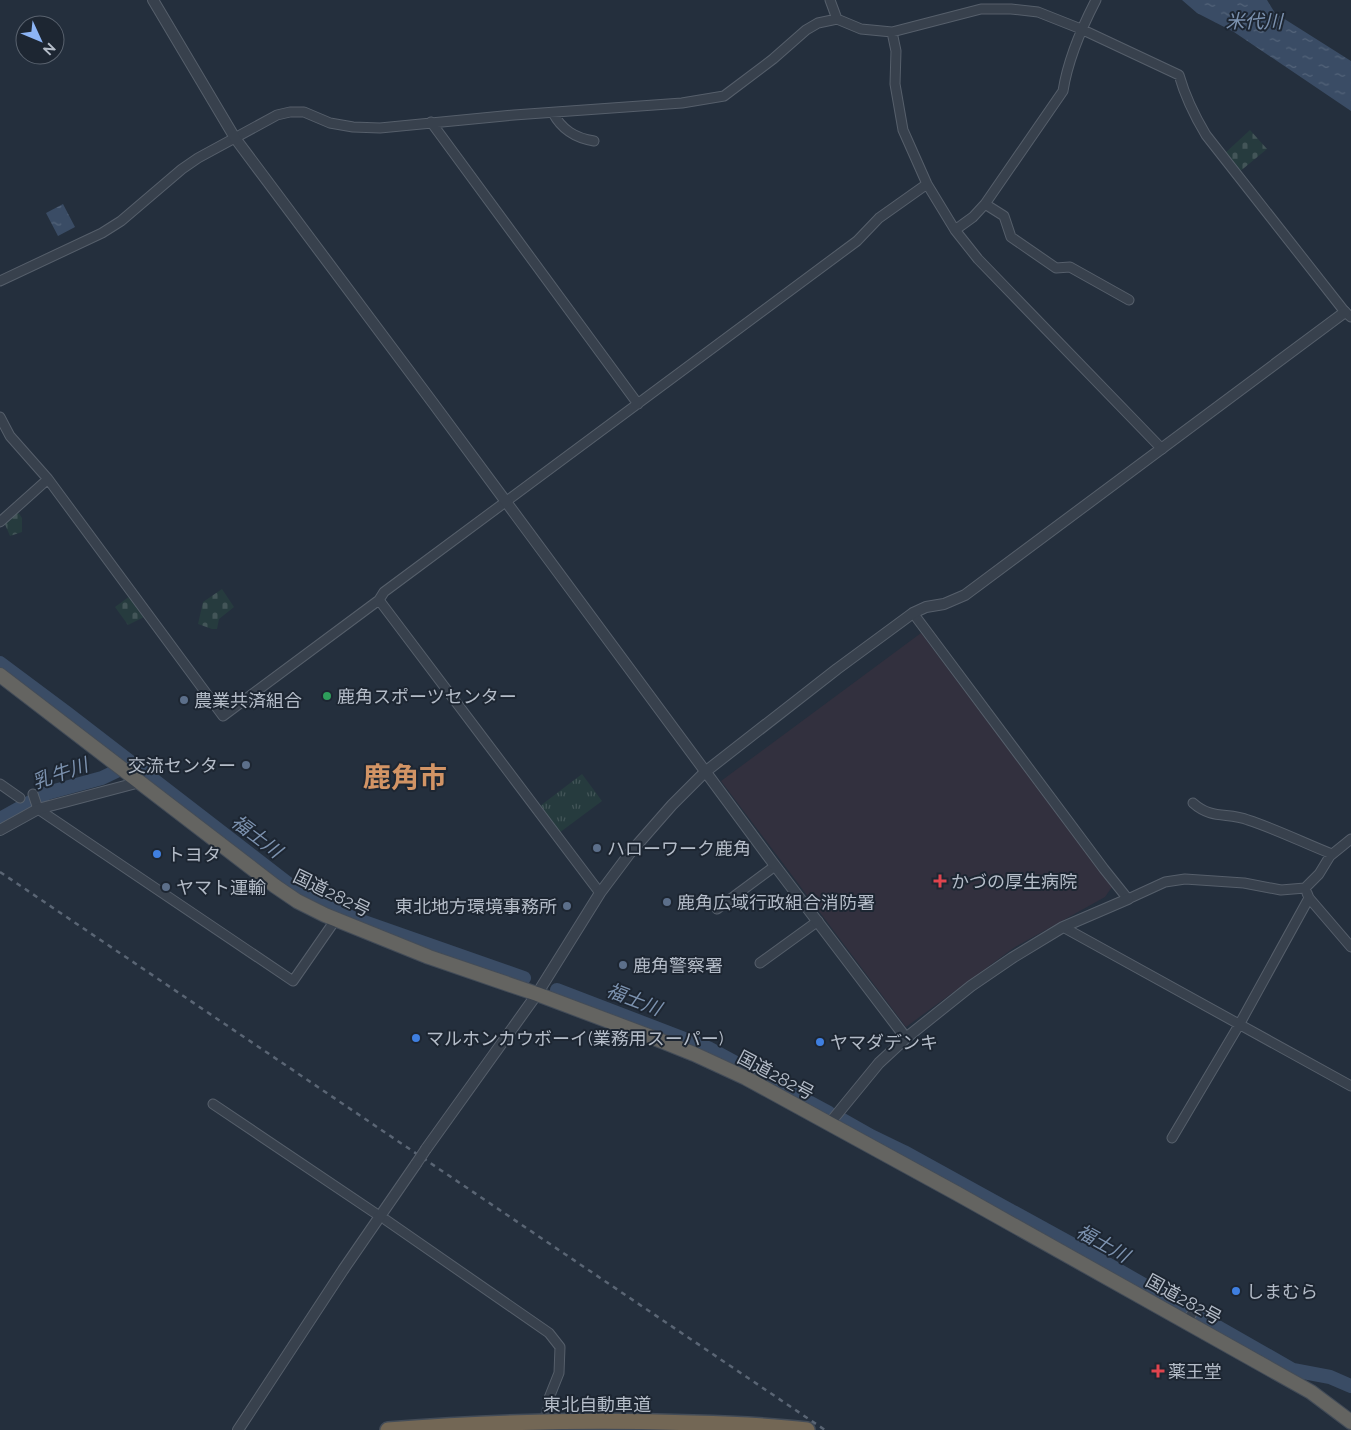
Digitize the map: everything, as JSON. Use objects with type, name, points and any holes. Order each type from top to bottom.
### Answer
[{"type":"highway","name":"国道282号","points":[[0,675],[275,886],[297,900],[336,919],[436,959],[536,994],[694,1054],[746,1078],[958,1194],[1311,1392],[1351,1422]]},
{"type":"highway","name":"東北自動車道","points":[[388,1430],[497,1424],[615,1421],[739,1425],[807,1430]]},
{"type":"street","points":[[153,0],[235,138],[434,403],[505,502],[775,866],[906,1038]]},
{"type":"street","points":[[830,0],[837,19]]},
{"type":"street","points":[[955,230],[973,217],[986,204],[1062,91],[1064,79],[1081,29],[1096,0]]},
{"type":"street","points":[[0,280],[102,233],[120,221],[198,158],[277,115],[290,112],[304,112],[330,123],[354,127],[380,128],[431,122],[682,103],[724,96],[774,59],[806,30],[818,23],[837,19],[861,28],[892,32],[981,9],[1011,9],[1038,12],[1081,29],[1179,74],[1193,113],[1206,135],[1348,314],[1162,448],[965,594],[944,604],[926,607],[913,613],[837,669],[705,772],[672,805],[636,846],[600,893],[536,994],[426,1148],[238,1430]]},
{"type":"street","points":[[892,32],[896,51],[895,84],[903,130],[927,184],[955,230],[978,259],[1162,448]]},
{"type":"street","points":[[552,113],[560,124],[573,135],[594,141]]},
{"type":"street","points":[[431,122],[638,404]]},
{"type":"street","points":[[0,418],[10,436],[48,478],[223,716],[379,600],[384,592],[857,241],[879,218],[927,184]]},
{"type":"street","points":[[986,204],[1004,216],[1011,236],[1056,268],[1070,267],[1129,300]]},
{"type":"street","points":[[0,522],[48,478]]},
{"type":"street","points":[[379,600],[600,893]]},
{"type":"street","points":[[913,613],[1128,899]]},
{"type":"street","points":[[0,830],[38,808],[136,779]]},
{"type":"street","points":[[0,784],[20,798]]},
{"type":"street","points":[[32,794],[38,808],[293,981],[336,919]]},
{"type":"street","points":[[1194,804],[1200,810],[1211,815],[1246,819],[1332,854]]},
{"type":"street","points":[[829,1124],[878,1063],[906,1038],[971,986],[1028,947],[1063,926],[1165,882],[1185,879],[1244,883],[1280,890],[1305,888],[1319,874],[1332,854],[1350,840]]},
{"type":"street","points":[[717,909],[775,866]]},
{"type":"street","points":[[1305,888],[1309,898],[1351,947]]},
{"type":"street","points":[[1172,1138],[1309,898]]},
{"type":"street","points":[[760,963],[818,921]]},
{"type":"street","points":[[1063,926],[1238,1025],[1351,1086]]},
{"type":"street","points":[[213,1104],[375,1213]]},
{"type":"street","points":[[386,1220],[550,1334],[560,1347],[559,1373],[549,1398]]},
{"type":"street","points":[[1187,1322],[1196,1306]]},
{"type":"shaded area","points":[[921,633],[1112,887],[1105,897],[1015,947],[906,1027],[721,781]]},
{"type":"green space","points":[[1250,130],[1267,149],[1238,173],[1224,154]]},
{"type":"green space","points":[[18,512],[22,518],[22,532],[10,536],[4,522]]},
{"type":"green space","points":[[222,589],[234,607],[219,619],[217,629],[198,624],[203,602]]},
{"type":"green space","points":[[130,596],[144,617],[128,625],[115,607]]},
{"type":"green space","points":[[582,774],[602,801],[559,833],[540,806]]},
{"type":"water","name":"米代川","points":[[1182,0],[1267,0],[1275,13],[1351,61],[1351,111],[1234,32],[1197,13]]},
{"type":"water","points":[[63,204],[75,227],[58,236],[46,213]]},
{"type":"waterway","name":"福士川","points":[[0,663],[299,892],[353,918],[524,978]]},
{"type":"waterway","name":"乳牛川","points":[[0,819],[47,793],[102,778],[131,764]]},
{"type":"waterway","name":"福士川","points":[[557,990],[708,1048],[829,1113]]},
{"type":"waterway","name":"福士川","points":[[841,1119],[1095,1257],[1293,1370],[1330,1377],[1351,1386]]},
{"type":"tunnel","points":[[541,1430],[549,1398]]},
{"type":"railway","points":[[0,872],[825,1430]]},
{"type":"place","name":"鹿角スポーツセンター","points":[[327,696]]},
{"type":"place","name":"農業共済組合","points":[[184,700]]},
{"type":"place","name":"交流センター","points":[[246,765]]},
{"type":"place","name":"ハローワーク鹿角","points":[[597,848]]},
{"type":"place","name":"トヨタ","points":[[157,854]]},
{"type":"place","name":"かづの厚生病院","points":[[940,881]]},
{"type":"place","name":"ヤマト運輸","points":[[166,887]]},
{"type":"place","name":"鹿角広域行政組合消防署","points":[[667,902]]},
{"type":"place","name":"東北地方環境事務所","points":[[567,906]]},
{"type":"place","name":"鹿角警察署","points":[[623,965]]},
{"type":"place","name":"マルホンカウボーイ(業務用スーパー)","points":[[416,1038]]},
{"type":"place","name":"ヤマダデンキ","points":[[820,1042]]},
{"type":"place","name":"しまむら","points":[[1236,1291]]},
{"type":"place","name":"薬王堂","points":[[1158,1371]]},
{"type":"district","name":"鹿角市","points":[[405,777]]}]
